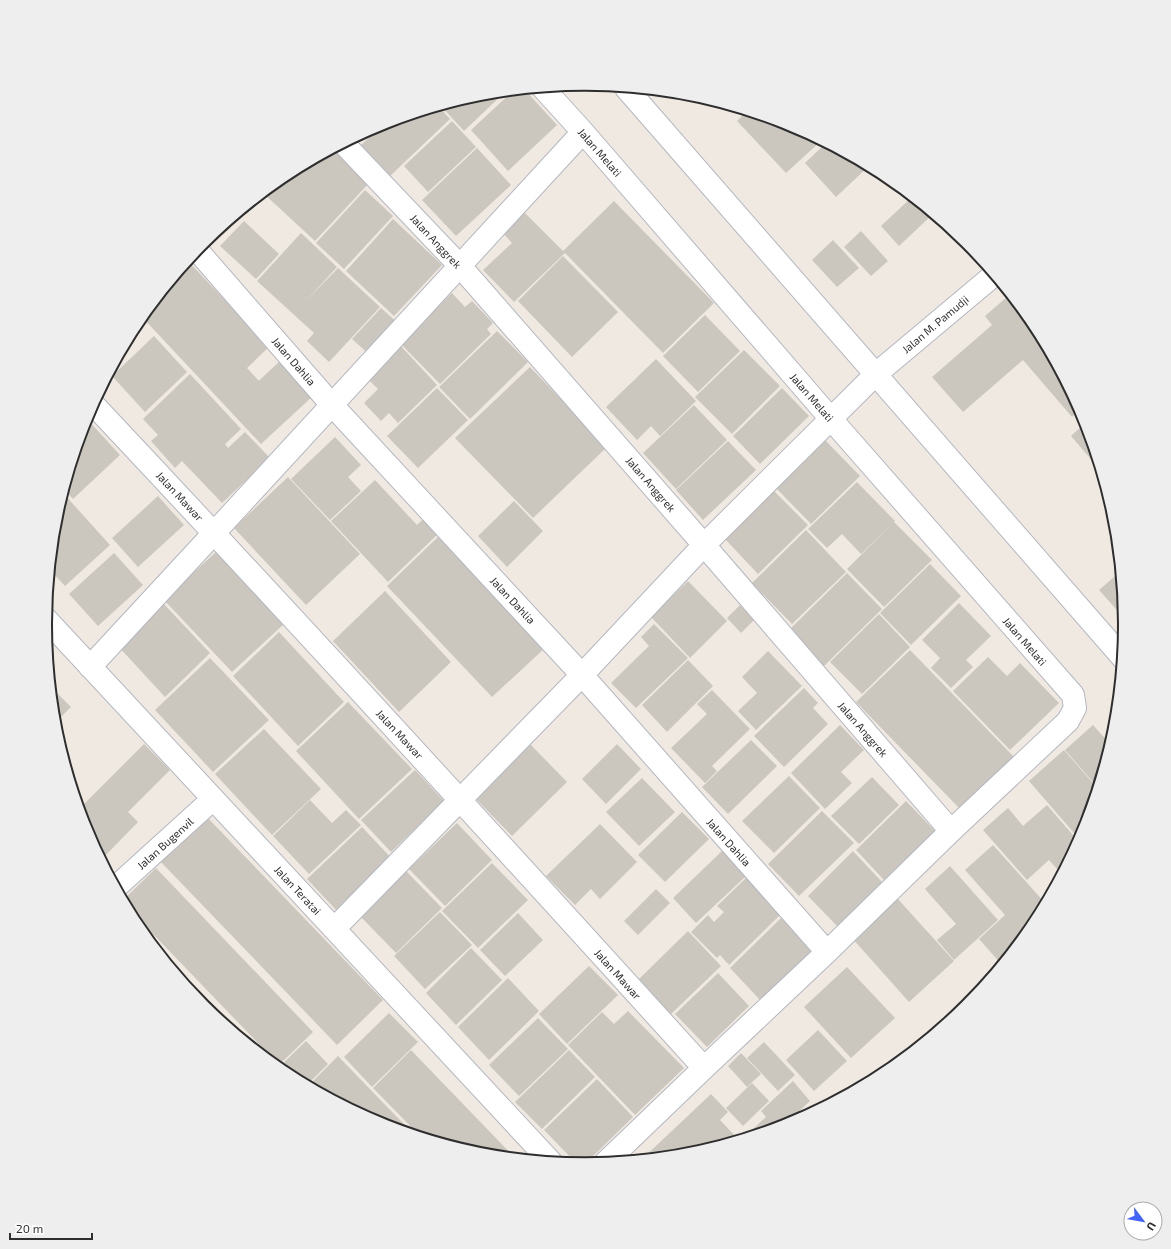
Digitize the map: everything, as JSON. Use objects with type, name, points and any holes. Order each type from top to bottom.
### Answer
[{"type":"street","name":"Jalan Melati","points":[[547,92],[835,415],[1073,695],[1075,708],[1068,721],[951,831]]},
{"type":"street","points":[[630,93],[872,378],[1118,653]]},
{"type":"street","points":[[90,667],[583,132]]},
{"type":"street","name":"Jalan Anggrek","points":[[347,147],[460,266],[951,831]]},
{"type":"street","name":"Jalan Dahlia","points":[[201,255],[332,405],[582,675],[827,952]]},
{"type":"street","name":"Jalan M. Pamudji","points":[[334,929],[582,675],[704,545],[872,378],[991,278]]},
{"type":"street","name":"Jalan Mawar","points":[[98,409],[460,800],[704,1068]]},
{"type":"street","name":"Jalan Teratai","points":[[52,626],[546,1156]]},
{"type":"street","name":"Jalan Bugenvil","points":[[119,884],[214,799]]},
{"type":"street","points":[[611,1157],[827,952],[951,831]]},
{"type":"building","points":[[529,95],[557,125],[508,171],[471,130],[506,97]]},
{"type":"building","points":[[498,99],[464,131],[444,110]]},
{"type":"building","points":[[442,110],[450,119],[390,176],[361,145],[370,137],[381,132],[414,119]]},
{"type":"building","points":[[743,115],[790,132],[817,144],[786,173],[737,121]]},
{"type":"building","points":[[452,121],[476,147],[428,192],[404,166]]},
{"type":"building","points":[[822,147],[865,170],[836,197],[805,163]]},
{"type":"building","points":[[477,148],[511,185],[456,236],[422,200]]},
{"type":"building","points":[[338,152],[370,182],[315,241],[267,197],[319,162]]},
{"type":"building","points":[[365,190],[393,216],[344,269],[316,243]]},
{"type":"building","points":[[909,200],[930,217],[899,246],[881,226]]},
{"type":"building","points":[[614,201],[714,303],[663,353],[563,251]]},
{"type":"building","points":[[521,209],[565,253],[514,302],[483,270],[512,243],[500,230]]},
{"type":"building","points":[[393,219],[442,265],[394,316],[346,271]]},
{"type":"building","points":[[244,221],[279,254],[256,279],[220,246]]},
{"type":"building","points":[[861,231],[888,261],[871,276],[844,247]]},
{"type":"building","points":[[301,233],[337,267],[306,301],[338,268],[380,307],[329,362],[307,341],[314,333],[257,281]]},
{"type":"building","points":[[833,240],[859,268],[837,287],[812,260]]},
{"type":"building","points":[[563,256],[618,312],[572,357],[518,301]]},
{"type":"building","points":[[192,265],[269,347],[247,368],[259,381],[280,361],[313,396],[261,444],[146,322],[162,300]]},
{"type":"building","points":[[452,293],[465,307],[472,301],[493,323],[487,329],[491,334],[440,384],[400,343]]},
{"type":"building","points":[[1007,297],[1048,358],[1075,414],[1072,417],[1023,360],[963,412],[932,377],[992,325],[985,316]]},
{"type":"building","points":[[381,308],[400,325],[371,356],[352,339]]},
{"type":"building","points":[[705,315],[740,351],[698,392],[663,356]]},
{"type":"building","points":[[497,331],[528,362],[470,419],[439,387]]},
{"type":"building","points":[[154,336],[187,372],[145,412],[113,377],[115,373]]},
{"type":"building","points":[[399,344],[437,385],[398,423],[389,413],[381,421],[364,403],[378,389],[366,377]]},
{"type":"building","points":[[744,350],[780,386],[732,434],[695,397]]},
{"type":"building","points":[[656,359],[696,401],[660,436],[651,426],[637,440],[606,407]]},
{"type":"building","points":[[530,367],[607,447],[533,518],[455,438]]},
{"type":"building","points":[[190,374],[241,429],[225,444],[228,448],[245,432],[270,458],[222,503],[182,461],[175,468],[151,441],[158,435],[143,419]]},
{"type":"building","points":[[437,388],[468,420],[418,468],[387,436]]},
{"type":"building","points":[[782,388],[809,416],[760,464],[733,436]]},
{"type":"building","points":[[694,405],[727,440],[676,489],[643,453]]},
{"type":"building","points":[[91,424],[120,455],[73,499],[68,494],[70,486],[80,453]]},
{"type":"building","points":[[1081,427],[1094,463],[1071,436]]},
{"type":"building","points":[[335,437],[361,465],[348,477],[361,491],[330,520],[291,479]]},
{"type":"building","points":[[825,440],[860,476],[811,524],[776,488]]},
{"type":"building","points":[[728,441],[756,470],[703,520],[676,490]]},
{"type":"building","points":[[288,477],[360,554],[306,605],[234,528]]},
{"type":"building","points":[[375,480],[417,525],[424,518],[439,533],[388,582],[331,521]]},
{"type":"building","points":[[857,482],[895,521],[861,554],[842,534],[827,548],[808,529]]},
{"type":"building","points":[[773,490],[808,525],[758,574],[724,538]]},
{"type":"building","points":[[158,496],[184,525],[138,567],[112,538]]},
{"type":"building","points":[[67,498],[110,545],[65,586],[55,575],[62,520]]},
{"type":"building","points":[[514,501],[543,531],[507,567],[478,536]]},
{"type":"building","points":[[894,522],[932,560],[884,607],[847,569]]},
{"type":"building","points":[[806,530],[846,572],[792,624],[752,583]]},
{"type":"building","points":[[440,535],[546,647],[492,697],[387,586]]},
{"type":"building","points":[[217,551],[285,623],[232,672],[164,600]]},
{"type":"building","points":[[114,553],[143,585],[98,626],[69,594]]},
{"type":"building","points":[[930,564],[961,596],[911,645],[880,613]]},
{"type":"building","points":[[847,573],[882,609],[823,667],[788,631]]},
{"type":"building","points":[[1116,575],[1119,612],[1099,590]]},
{"type":"building","points":[[688,581],[727,621],[690,658],[651,617]]},
{"type":"building","points":[[385,591],[451,662],[399,712],[333,641]]},
{"type":"building","points":[[162,602],[210,653],[165,697],[117,645]]},
{"type":"building","points":[[959,603],[991,636],[966,660],[973,667],[951,688],[931,668],[940,658],[922,640]]},
{"type":"building","points":[[740,605],[754,620],[741,633],[727,618]]},
{"type":"building","points":[[879,614],[910,647],[862,694],[830,662]]},
{"type":"building","points":[[654,624],[688,658],[636,708],[611,683],[649,646],[641,637]]},
{"type":"building","points":[[279,632],[344,702],[298,746],[233,676]]},
{"type":"building","points":[[910,650],[1014,757],[960,809],[856,702]]},
{"type":"building","points":[[768,651],[802,686],[756,730],[738,711],[757,693],[742,677]]},
{"type":"building","points":[[988,657],[1007,676],[1020,663],[1059,703],[1010,750],[953,691]]},
{"type":"building","points":[[210,658],[269,720],[213,772],[155,710]]},
{"type":"building","points":[[688,660],[713,686],[667,732],[642,705]]},
{"type":"building","points":[[804,688],[818,703],[813,708],[828,724],[784,767],[754,736]]},
{"type":"building","points":[[712,690],[750,729],[712,766],[717,771],[705,783],[671,748],[707,714],[697,704]]},
{"type":"building","points":[[57,693],[71,707],[60,718]]},
{"type":"building","points":[[348,702],[412,769],[359,819],[296,751]]},
{"type":"building","points":[[840,725],[864,750],[841,772],[852,783],[825,809],[791,773]]},
{"type":"building","points":[[1093,725],[1106,740],[1095,784],[1065,750]]},
{"type":"building","points":[[264,729],[321,789],[272,835],[215,774]]},
{"type":"building","points":[[751,740],[777,766],[728,814],[702,787]]},
{"type":"building","points":[[144,744],[170,770],[128,812],[138,822],[105,856],[83,805]]},
{"type":"building","points":[[530,744],[567,782],[512,836],[475,798]]},
{"type":"building","points":[[617,744],[641,769],[606,804],[582,779]]},
{"type":"building","points":[[1064,750],[1094,785],[1075,835],[1029,781]]},
{"type":"building","points":[[415,770],[444,801],[391,852],[361,820]]},
{"type":"building","points":[[789,776],[820,808],[774,853],[742,821]]},
{"type":"building","points":[[872,777],[899,805],[859,844],[831,816]]},
{"type":"building","points":[[642,778],[675,812],[639,846],[606,812]]},
{"type":"building","points":[[310,800],[332,823],[346,810],[361,825],[309,874],[273,836]]},
{"type":"building","points":[[906,801],[935,831],[884,880],[856,850]]},
{"type":"building","points":[[1047,805],[1074,837],[1061,865],[1057,869],[1049,860],[1027,880],[983,830],[1008,808],[1023,826]]},
{"type":"building","points":[[822,811],[854,843],[799,896],[768,864]]},
{"type":"building","points":[[682,812],[709,839],[665,882],[638,855]]},
{"type":"building","points":[[205,815],[383,1000],[337,1045],[159,860]]},
{"type":"building","points":[[457,823],[492,860],[445,906],[409,869]]},
{"type":"building","points":[[600,824],[637,862],[600,899],[591,889],[575,905],[546,876]]},
{"type":"building","points":[[362,827],[395,862],[340,914],[307,879]]},
{"type":"building","points":[[993,845],[1042,900],[1029,921],[999,961],[979,939],[1005,915],[965,870]]},
{"type":"building","points":[[722,851],[746,876],[696,923],[673,898]]},
{"type":"building","points":[[853,851],[882,882],[837,926],[808,896]]},
{"type":"building","points":[[492,863],[528,900],[478,948],[442,911]]},
{"type":"building","points":[[950,866],[998,920],[954,960],[937,940],[956,924],[925,889]]},
{"type":"building","points":[[156,868],[313,1032],[281,1063],[266,1052],[146,927],[127,897]]},
{"type":"building","points":[[406,871],[442,908],[396,953],[360,916]]},
{"type":"building","points":[[746,878],[781,914],[729,965],[720,955],[717,958],[691,932],[708,915],[714,922],[724,912],[717,906]]},
{"type":"building","points":[[656,889],[670,903],[638,935],[624,921]]},
{"type":"building","points":[[897,898],[954,961],[909,1002],[852,938]]},
{"type":"building","points":[[440,912],[472,945],[425,989],[394,956]]},
{"type":"building","points":[[518,913],[543,940],[505,976],[480,950]]},
{"type":"building","points":[[781,918],[814,952],[762,1002],[730,968]]},
{"type":"building","points":[[688,931],[721,966],[671,1014],[638,980]]},
{"type":"building","points":[[471,948],[502,980],[456,1025],[426,993]]},
{"type":"building","points":[[589,966],[618,995],[567,1044],[539,1014]]},
{"type":"building","points":[[847,967],[895,1018],[851,1058],[804,1007]]},
{"type":"building","points":[[718,973],[749,1006],[707,1047],[675,1014]]},
{"type":"building","points":[[508,978],[539,1011],[489,1060],[458,1027]]},
{"type":"building","points":[[628,1011],[684,1068],[635,1115],[568,1045],[602,1012],[614,1024]]},
{"type":"building","points":[[389,1013],[418,1042],[372,1087],[344,1057]]},
{"type":"building","points":[[538,1018],[568,1049],[519,1096],[489,1065]]},
{"type":"building","points":[[818,1030],[847,1061],[814,1091],[786,1060]]},
{"type":"building","points":[[306,1041],[328,1064],[310,1082],[283,1063]]},
{"type":"building","points":[[764,1042],[795,1075],[778,1091],[747,1058]]},
{"type":"building","points":[[411,1050],[509,1152],[481,1148],[414,1130],[373,1088]]},
{"type":"building","points":[[569,1050],[595,1077],[542,1129],[515,1102]]},
{"type":"building","points":[[741,1053],[761,1074],[747,1087],[728,1066]]},
{"type":"building","points":[[338,1056],[407,1127],[350,1103],[312,1082]]},
{"type":"building","points":[[597,1079],[633,1117],[591,1158],[571,1158],[544,1130]]},
{"type":"building","points":[[793,1081],[810,1101],[795,1115],[749,1132],[766,1117],[761,1111]]},
{"type":"building","points":[[752,1083],[769,1101],[743,1126],[726,1108]]},
{"type":"building","points":[[711,1094],[728,1112],[720,1120],[736,1136],[690,1148],[648,1154]]}]
